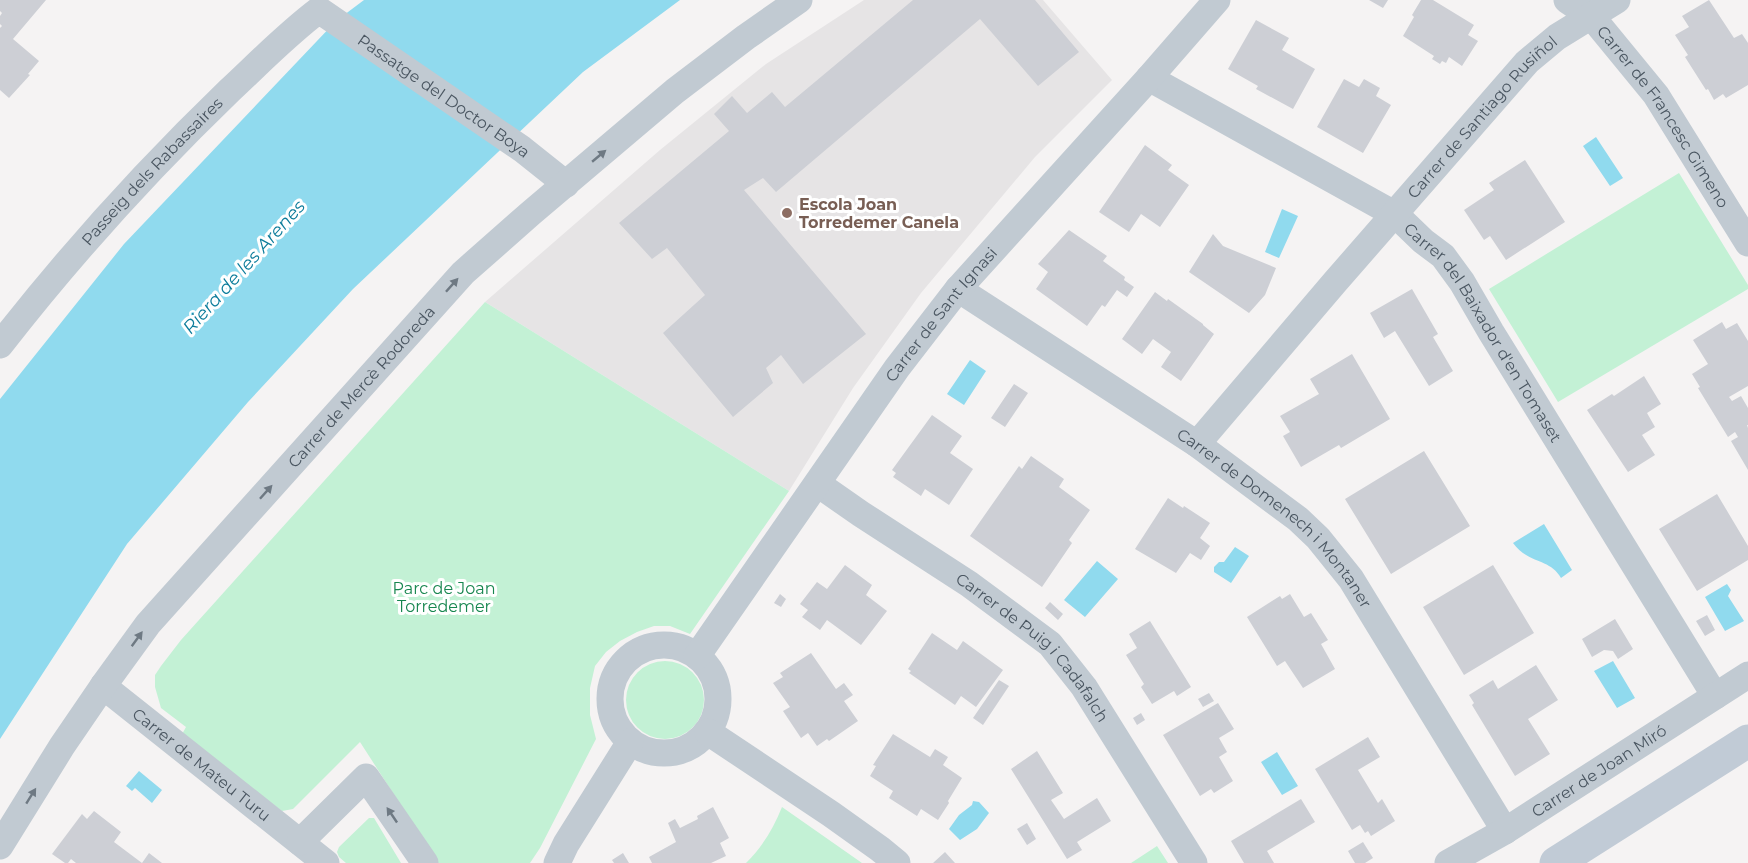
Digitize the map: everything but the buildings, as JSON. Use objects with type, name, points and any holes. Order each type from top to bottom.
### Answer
[{"type":"street","name":"Carrer de Mercè Rodoreda","points":[[0,846],[62,746],[148,624],[463,273],[675,91],[799,0]]},
{"type":"street","name":"Carrer de Sant Ignasi","points":[[697,656],[897,368],[958,289],[1149,78],[1216,0]]},
{"type":"street","name":"Carrer de Francesc Gimeno","points":[[1567,0],[1592,17],[1656,95],[1748,243]]},
{"type":"street","name":"Carrer de Santiago Rusiñol","points":[[1197,444],[1527,62],[1557,37],[1617,0]]},
{"type":"street","name":"Passatge del Doctor Boya","points":[[309,8],[522,149],[566,184]]},
{"type":"street","name":"Passeig dels Rabassaires","points":[[0,345],[72,258],[147,175],[205,114],[280,44],[309,8]]},
{"type":"street","name":"Carrer del Baixador d'en Tomaset","points":[[1149,78],[1396,215],[1423,241],[1443,256],[1462,282],[1715,696]]},
{"type":"street","name":"Carrer de Domenech i Montaner","points":[[958,289],[1197,444],[1298,519],[1318,538],[1351,579],[1505,831]]},
{"type":"street","name":"Carrer de Puig i Cadafalch","points":[[818,484],[969,584],[1022,621],[1050,644],[1084,687],[1194,863]]},
{"type":"street","points":[[663,644],[683,647],[706,664],[716,681],[719,703],[716,719],[708,732],[694,745],[676,753],[657,754],[630,742],[617,727],[610,708],[610,690],[615,674],[628,657],[645,648],[663,644]]},
{"type":"street","name":"Carrer de Joan Miró","points":[[1448,863],[1505,831],[1748,675]]},
{"type":"street","name":"Carrer de Mateu Turu","points":[[103,686],[326,863]]},
{"type":"street","points":[[708,732],[831,814],[897,863]]},
{"type":"street","points":[[1556,863],[1748,741]]},
{"type":"street","points":[[557,863],[566,844],[630,742]]},
{"type":"street","points":[[300,842],[366,777],[425,863]]},
{"type":"shaded area","name":"Escola Joan Torredemer Canela","points":[[864,0],[1043,0],[1112,80],[1035,157],[921,293],[853,388],[789,491],[485,302],[660,150],[766,64]]},
{"type":"green space","points":[[1679,173],[1748,285],[1748,289],[1558,402],[1489,289]]},
{"type":"green space","name":"Parc de Joan Torredemer","points":[[485,302],[789,491],[690,634],[670,626],[654,626],[620,641],[606,652],[595,666],[590,688],[590,715],[596,739],[530,863],[438,863],[360,742],[293,809],[282,811],[181,736],[186,727],[161,708],[155,687],[155,675],[181,640]]},
{"type":"green space","points":[[665,661],[680,664],[693,672],[701,685],[704,700],[701,715],[693,728],[680,736],[665,739],[650,736],[637,728],[629,715],[626,700],[629,685],[637,672],[650,664]]},
{"type":"green space","points":[[782,807],[862,863],[746,863],[767,837]]},
{"type":"green space","points":[[369,818],[374,818],[401,863],[346,863],[339,857],[337,852],[339,847]]},
{"type":"green space","points":[[1157,846],[1168,863],[1131,863]]},
{"type":"water","name":"Riera de les Arenes","points":[[364,0],[680,0],[583,72],[353,289],[248,402],[127,544],[0,739],[0,399],[124,244],[336,21]]},
{"type":"water","points":[[1596,137],[1623,178],[1610,186],[1583,146]]},
{"type":"water","points":[[1282,209],[1298,216],[1279,258],[1265,252]]},
{"type":"water","points":[[970,360],[986,371],[964,405],[947,394]]},
{"type":"water","points":[[1544,524],[1572,570],[1561,578],[1551,567],[1525,555],[1513,543]]},
{"type":"water","points":[[1235,547],[1249,556],[1231,583],[1214,572],[1214,567],[1219,562],[1224,562]]},
{"type":"water","points":[[1097,561],[1118,579],[1085,617],[1064,600]]},
{"type":"water","points":[[1727,584],[1731,590],[1728,596],[1744,621],[1725,631],[1705,597]]},
{"type":"water","points":[[1613,661],[1635,698],[1617,708],[1594,671]]},
{"type":"water","points":[[1277,752],[1298,786],[1282,795],[1261,762]]},
{"type":"water","points":[[139,771],[162,790],[152,803],[135,788],[132,791],[126,786]]},
{"type":"water","points":[[973,801],[979,802],[989,813],[977,829],[960,840],[949,829],[959,815],[972,805]]},
{"type":"place","name":"Escola Joan Torredemer Canela","points":[[787,213]]}]
